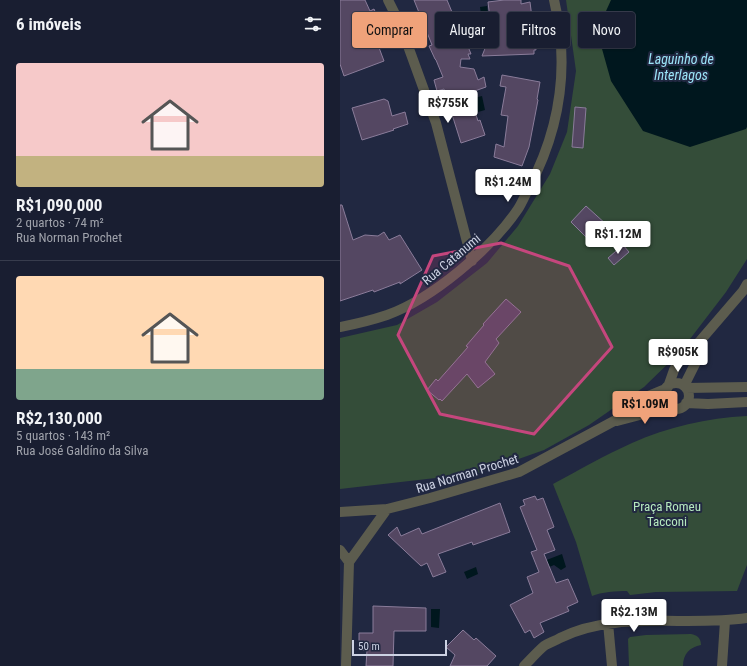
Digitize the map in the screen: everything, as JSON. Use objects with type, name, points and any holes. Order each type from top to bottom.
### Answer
[{"type":"street","points":[[388,0],[400,24],[436,123],[472,261]]},
{"type":"street","name":"Rua Catanumi","points":[[340,327],[388,314],[427,296],[472,261],[493,240],[518,209],[538,170],[552,134],[558,108],[561,42],[554,0]]},
{"type":"street","points":[[685,387],[689,398],[686,404],[677,409],[671,408],[667,405],[664,400],[664,395],[679,361],[700,341],[743,291],[747,284]]},
{"type":"street","points":[[685,387],[697,360],[700,341]]},
{"type":"street","points":[[666,388],[673,384],[679,384],[685,387],[747,387]]},
{"type":"street","name":"Rua Norman Prochet","points":[[340,512],[387,509],[519,472],[614,421],[648,396],[666,388]]},
{"type":"street","points":[[686,404],[747,402]]},
{"type":"street","name":"Rua Norman Prochet","points":[[614,421],[655,410],[671,408]]},
{"type":"street","points":[[346,666],[349,562],[387,509]]},
{"type":"street","points":[[340,550],[349,562]]},
{"type":"street","points":[[524,666],[544,646],[574,631],[608,623],[725,621],[747,618]]},
{"type":"street","points":[[722,666],[725,621]]},
{"type":"street","points":[[608,623],[612,666]]},
{"type":"highlighted area","points":[[501,243],[569,266],[612,347],[534,434],[440,414],[398,335],[433,256]]},
{"type":"green space","points":[[566,0],[747,0],[747,259],[726,292],[680,352],[644,387],[589,425],[544,450],[479,473],[340,489],[340,338],[397,325],[437,302],[487,263],[518,226],[550,174],[567,132],[576,71],[570,28],[570,12],[568,12]]},
{"type":"green space","name":"Praça Romeu Tacconi","points":[[747,416],[747,565],[737,591],[656,592],[630,595],[627,591],[623,591],[592,596],[576,542],[553,484],[622,448],[660,432],[703,421]]},
{"type":"green space","points":[[691,634],[698,637],[701,645],[690,649],[684,658],[683,666],[629,666],[628,639],[630,637],[646,635]]},
{"type":"water","name":"Laguinho de Interlagos","points":[[611,0],[747,0],[746,129],[690,147],[643,131],[611,81],[602,48],[635,48],[635,12],[606,12]]},
{"type":"water","points":[[487,6],[488,12],[481,12],[480,7]]},
{"type":"water","points":[[482,96],[485,110],[478,112],[474,98]]},
{"type":"water","points":[[562,554],[566,567],[561,570],[554,565],[547,568],[544,561]]},
{"type":"water","points":[[476,567],[478,574],[467,579],[464,572]]},
{"type":"water","points":[[431,609],[440,609],[439,628],[431,627]]},
{"type":"building","points":[[340,0],[365,0],[370,11],[374,9],[375,12],[352,12],[352,48],[379,48],[384,61],[344,76],[340,64]]},
{"type":"building","points":[[414,0],[447,0],[452,12],[435,12],[435,48],[469,48],[471,54],[468,54],[470,59],[461,59],[460,67],[474,69],[478,80],[484,77],[486,87],[469,93],[478,121],[480,120],[485,135],[461,143],[444,89],[437,91],[434,80],[443,77],[429,46],[432,45],[427,32],[427,12],[419,12]]},
{"type":"building","points":[[521,0],[521,4],[530,2],[531,12],[507,12],[507,48],[536,48],[534,54],[482,56],[485,48],[499,48],[499,12],[489,12],[488,2]]},
{"type":"building","points":[[502,75],[540,82],[529,147],[522,166],[494,157],[496,144],[504,147],[508,116],[501,115],[506,87],[500,86]]},
{"type":"building","points":[[384,99],[388,101],[392,116],[405,112],[408,124],[362,140],[352,108]]},
{"type":"building","points":[[575,107],[586,108],[583,148],[572,147]]},
{"type":"building","points":[[340,205],[342,205],[353,240],[365,235],[378,236],[384,232],[389,240],[400,235],[422,270],[400,284],[400,282],[374,292],[373,290],[340,301]]},
{"type":"building","points":[[586,206],[607,225],[593,240],[587,235],[586,237],[571,222]]},
{"type":"building","points":[[623,245],[629,252],[614,265],[608,258]]},
{"type":"building","points":[[506,299],[521,312],[496,339],[499,343],[485,362],[495,374],[478,388],[467,374],[442,401],[440,399],[439,400],[427,390],[436,379],[438,381],[468,347],[466,346],[484,325],[483,324]]},
{"type":"building","points":[[535,496],[537,500],[543,498],[554,527],[547,530],[555,550],[544,554],[556,583],[568,579],[578,602],[567,607],[569,611],[540,623],[544,632],[534,638],[530,630],[525,633],[510,605],[533,593],[527,577],[539,572],[531,552],[537,550],[520,507],[525,505],[523,500]]},
{"type":"building","points":[[500,503],[510,532],[473,545],[472,542],[438,554],[446,572],[433,577],[427,563],[421,566],[388,535],[397,527],[401,536],[419,528],[422,534]]},
{"type":"building","points":[[373,606],[426,608],[426,631],[394,631],[393,666],[366,666],[367,650],[359,650],[359,633],[373,633]]},
{"type":"building","points":[[463,630],[474,640],[476,638],[496,656],[487,666],[450,666],[455,655],[446,647]]}]
